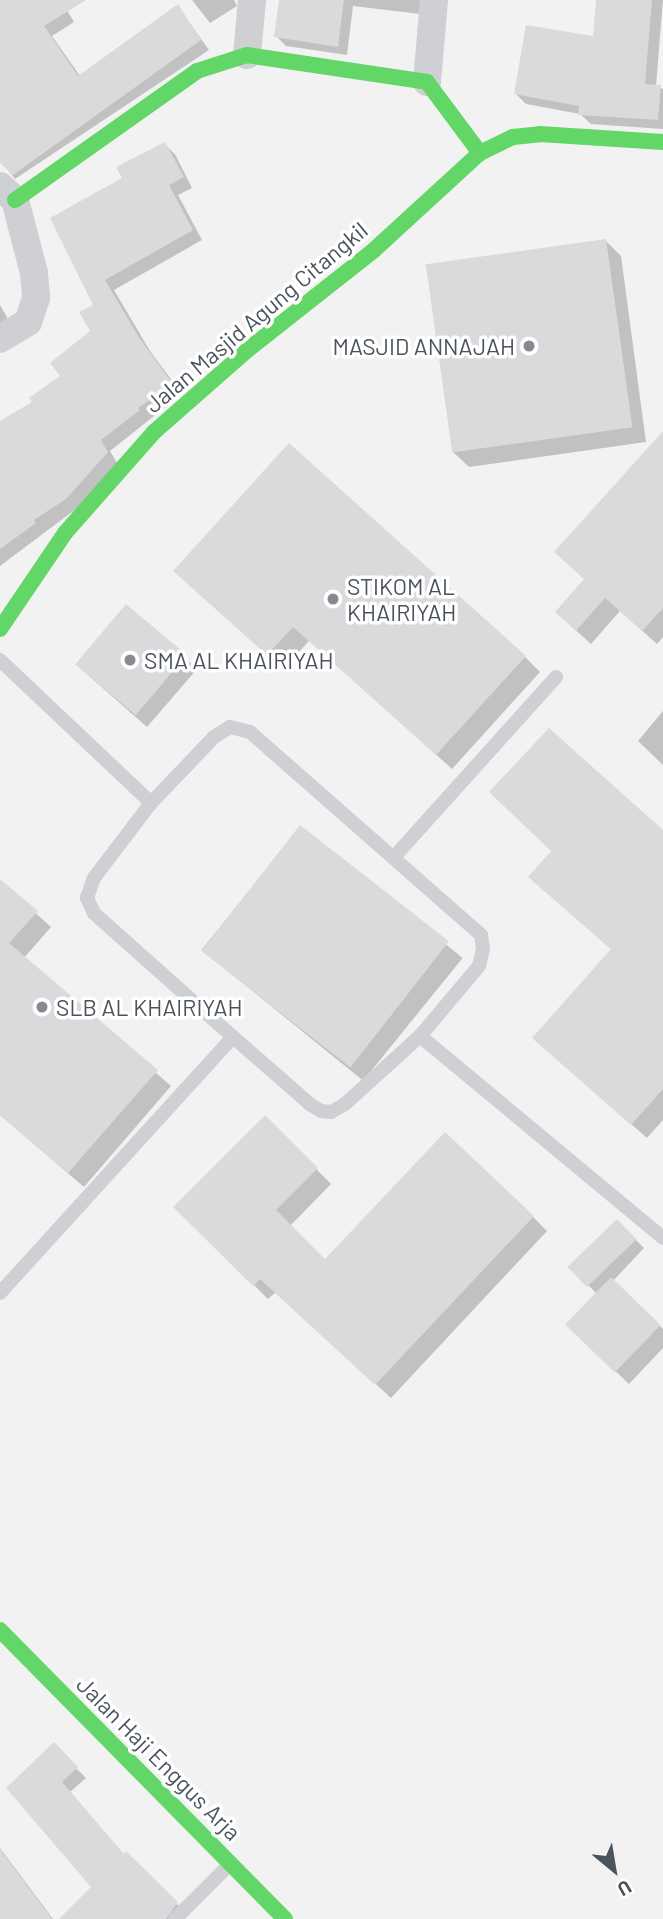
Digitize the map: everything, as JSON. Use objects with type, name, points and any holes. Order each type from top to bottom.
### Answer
[{"type":"street","points":[[247,55],[252,0]]},
{"type":"street","points":[[433,0],[427,82],[480,153]]},
{"type":"street","points":[[0,339],[28,322],[34,310],[34,273],[8,193],[197,71],[247,55],[427,82]]},
{"type":"street","name":"Jalan Masjid Agung Citangkil","points":[[0,629],[65,533],[154,432],[245,352],[374,250],[480,153],[513,136],[540,134],[663,142]]},
{"type":"street","name":"Jalan Haji Enggus Arja","points":[[0,1630],[285,1919]]},
{"type":"lane","points":[[0,660],[151,803]]},
{"type":"lane","points":[[395,856],[556,677]]},
{"type":"lane","points":[[230,727],[250,732],[395,856],[481,935],[483,949],[479,966],[420,1036],[345,1104],[331,1112],[320,1111],[94,913],[87,898],[94,878],[151,803],[214,737],[230,727]]},
{"type":"lane","points":[[420,1036],[663,1238]]},
{"type":"lane","points":[[0,1293],[233,1037]]},
{"type":"lane","points":[[175,1919],[231,1863]]},
{"type":"building","points":[[0,0],[86,0],[44,26],[78,76],[178,4],[201,40],[13,175],[0,163]]},
{"type":"building","points":[[279,0],[344,0],[338,47],[274,37]]},
{"type":"building","points":[[596,0],[652,0],[645,84],[661,85],[658,120],[578,115],[579,106],[514,94],[526,25],[593,36]]},
{"type":"building","points":[[165,142],[184,177],[169,185],[193,230],[105,280],[140,339],[173,384],[138,408],[140,410],[101,440],[108,452],[66,499],[34,520],[36,523],[0,549],[0,421],[32,402],[29,398],[60,376],[50,363],[90,331],[79,312],[93,305],[50,218],[122,178],[116,167]]},
{"type":"building","name":"MASJID ANNAJAH","points":[[606,239],[632,427],[452,452],[426,264]]},
{"type":"building","points":[[663,431],[663,608],[642,631],[605,598],[576,631],[555,612],[584,579],[554,552]]},
{"type":"building","name":"STIKOM AL KHAIRIYAH","points":[[289,443],[526,656],[436,755],[293,627],[267,655],[173,571]]},
{"type":"building","name":"SMA AL KHAIRIYAH","points":[[126,604],[187,655],[136,715],[75,665]]},
{"type":"building","points":[[549,728],[663,830],[663,1089],[631,1125],[532,1038],[611,949],[528,877],[551,851],[489,792]]},
{"type":"building","points":[[300,825],[449,941],[350,1067],[201,951]]},
{"type":"building","name":"SLB AL KHAIRIYAH","points":[[0,879],[38,911],[9,943],[158,1070],[68,1173],[0,1115]]},
{"type":"building","points":[[265,1115],[318,1168],[276,1210],[325,1259],[445,1132],[534,1216],[375,1385],[260,1279],[253,1286],[173,1207]]},
{"type":"building","points":[[617,1219],[636,1239],[587,1287],[567,1267]]},
{"type":"building","points":[[611,1277],[661,1325],[615,1372],[565,1324]]},
{"type":"building","points":[[54,1742],[78,1767],[62,1782],[124,1854],[126,1851],[178,1902],[166,1919],[59,1919],[91,1887],[6,1788]]},
{"type":"building","points":[[0,1849],[52,1919],[0,1919]]},
{"type":"traffic: fast","points":[[15,200],[197,71],[247,55],[427,82],[480,153],[513,137],[540,134],[663,142]]},
{"type":"traffic: fast","points":[[0,629],[65,533],[154,432],[245,352],[374,250],[480,153]]},
{"type":"traffic: fast","points":[[0,1630],[285,1919]]},
{"type":"place","name":"MASJID ANNAJAH","points":[[529,346]]},
{"type":"place","name":"STIKOM AL KHAIRIYAH","points":[[333,599]]},
{"type":"place","name":"SMA AL KHAIRIYAH","points":[[130,660]]},
{"type":"place","name":"SLB AL KHAIRIYAH","points":[[42,1007]]}]
